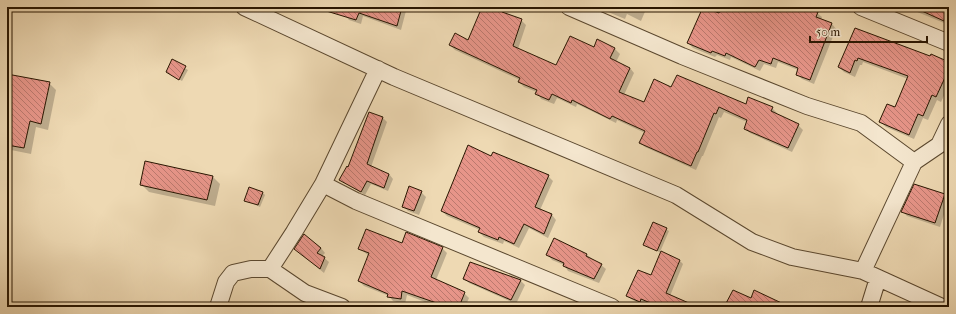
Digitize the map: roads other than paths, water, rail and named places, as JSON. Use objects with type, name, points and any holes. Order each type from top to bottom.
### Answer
[{"type":"street","points":[[244,7],[378,69],[676,195],[752,242],[792,257],[863,271],[942,307]]},
{"type":"street","points":[[569,7],[682,56],[800,103],[860,123],[914,162]]},
{"type":"street","points":[[861,7],[949,43]]},
{"type":"street","points":[[270,269],[323,184],[378,69]]},
{"type":"street","points":[[863,271],[914,162],[938,145],[949,124]]},
{"type":"street","points":[[323,184],[356,201],[612,307]]},
{"type":"street","points":[[218,307],[226,282],[233,273],[251,269],[270,269],[305,293],[342,307]]},
{"type":"street","points":[[869,307],[878,278]]}]
